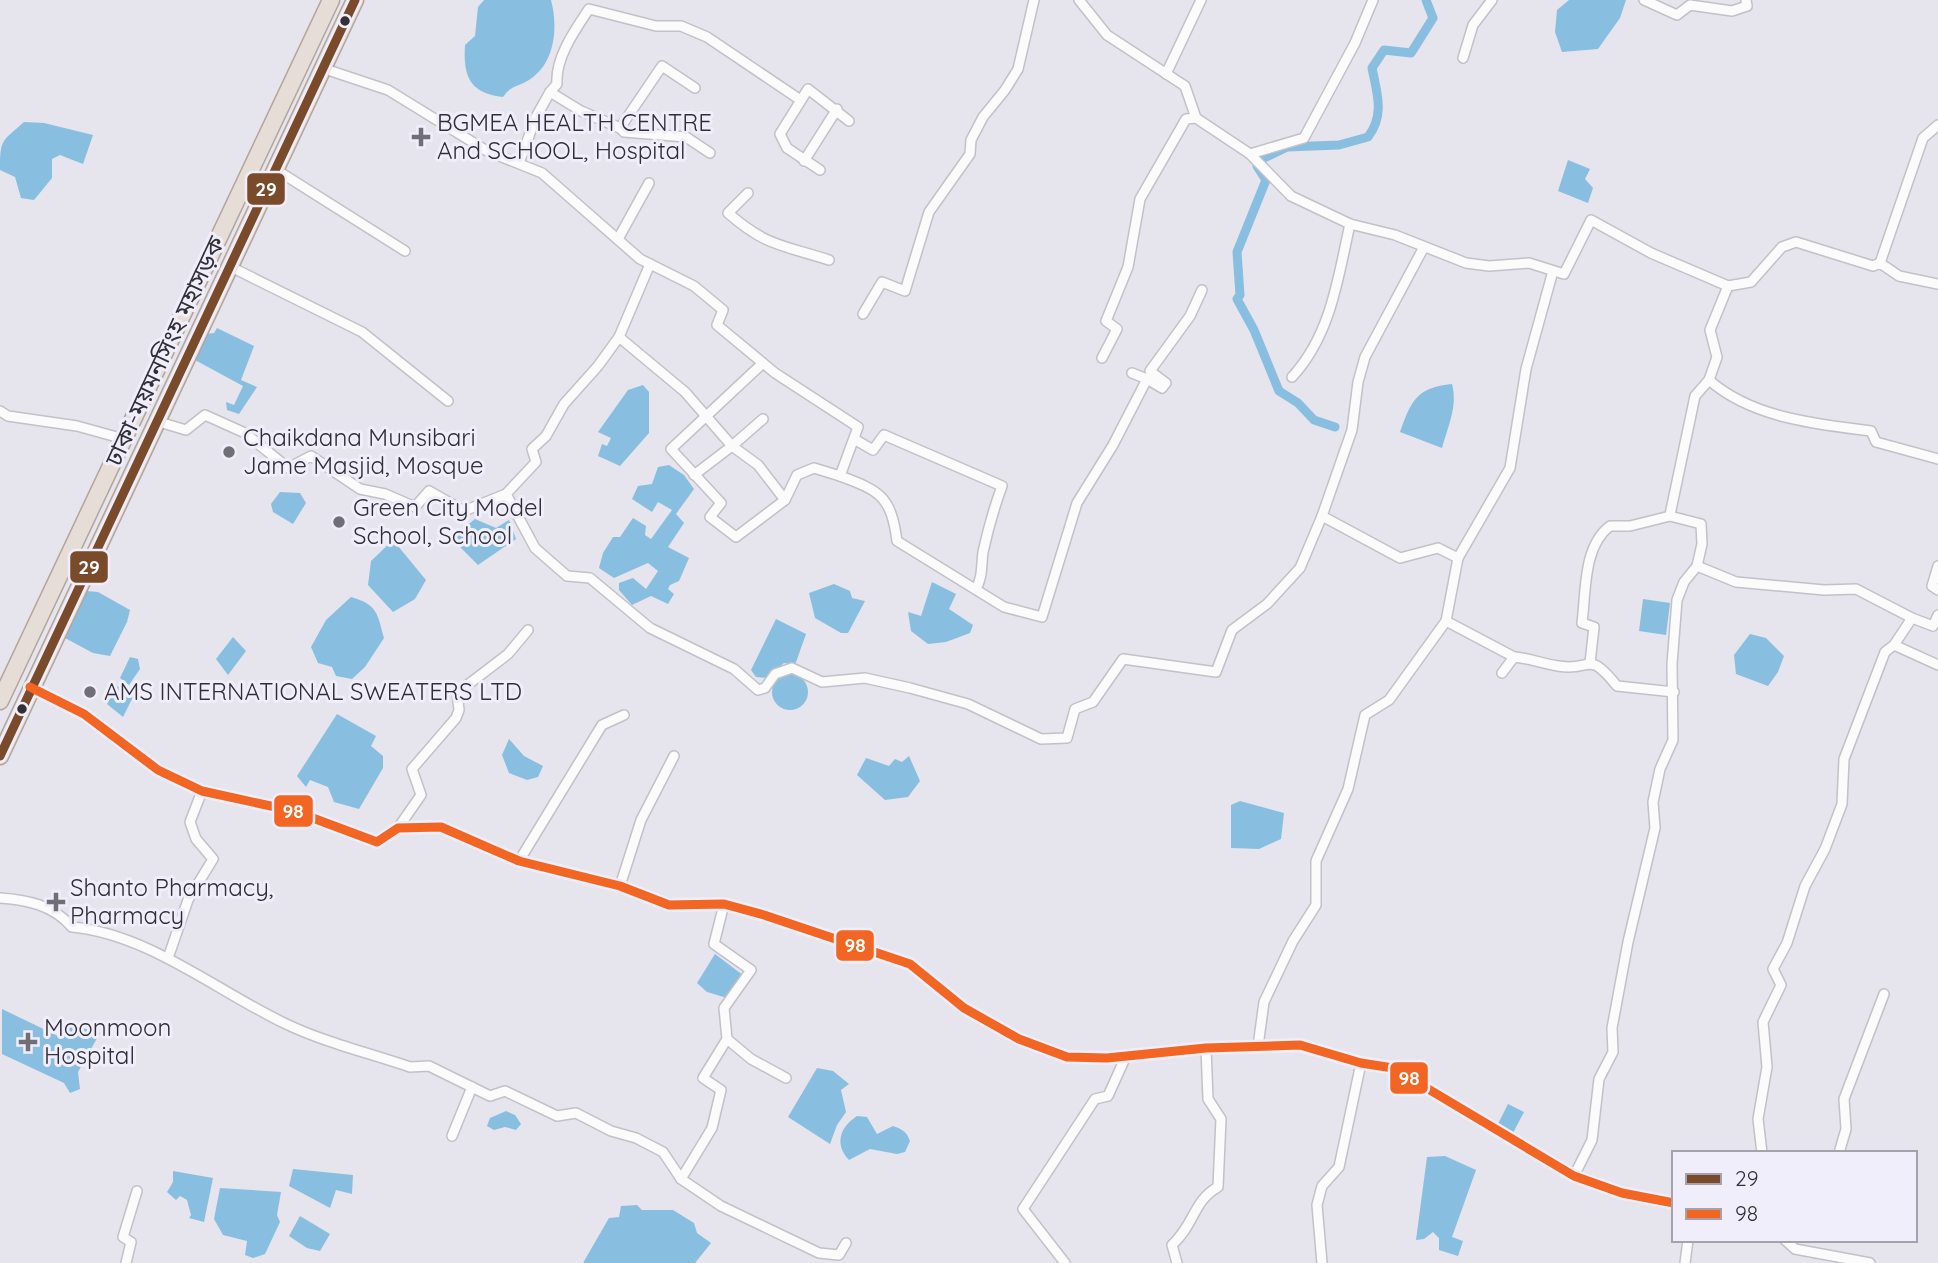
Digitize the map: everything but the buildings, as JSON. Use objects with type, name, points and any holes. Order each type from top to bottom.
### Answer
[{"type":"highway","name":"ঢাকা-ময়মনসিংহ মহাসড়ক","points":[[0,701],[331,0]]},
{"type":"highway","points":[[0,756],[30,687],[355,0]]},
{"type":"street","points":[[863,314],[882,282],[905,292],[929,212],[970,154],[971,140],[983,117],[1018,69],[1034,0]]},
{"type":"street","points":[[1079,0],[1107,35],[1185,86],[1196,118],[1250,154],[1290,196],[1350,224],[1395,235],[1466,263],[1489,267],[1529,263],[1564,274],[1591,220],[1651,253],[1728,286],[1752,282],[1782,247],[1796,242],[1873,266],[1880,263],[1923,138],[1938,125]]},
{"type":"street","points":[[1166,74],[1201,0]]},
{"type":"street","points":[[1250,154],[1304,138],[1355,43],[1373,0]]},
{"type":"street","points":[[1463,58],[1473,24],[1492,0]]},
{"type":"street","points":[[1644,0],[1677,15],[1690,5],[1732,11],[1747,6],[1746,0]]},
{"type":"street","points":[[519,163],[536,117],[557,84],[556,71],[560,62],[589,9],[656,26],[681,26],[707,37],[799,100]]},
{"type":"street","points":[[620,128],[662,65],[695,88]]},
{"type":"street","points":[[322,68],[388,90],[487,151],[542,173],[650,264],[694,286],[723,310],[717,325],[763,363],[858,427],[840,476]]},
{"type":"street","points":[[820,170],[787,148],[780,134],[799,100],[808,89],[849,121]]},
{"type":"street","points":[[550,92],[624,132],[686,137],[710,153]]},
{"type":"street","points":[[804,161],[837,109]]},
{"type":"street","points":[[1102,358],[1116,329],[1106,321],[1128,267],[1140,199],[1186,119],[1196,118]]},
{"type":"street","points":[[275,169],[405,251]]},
{"type":"street","points":[[618,239],[649,184]]},
{"type":"street","points":[[748,193],[728,213],[742,226],[779,248],[829,260]]},
{"type":"street","points":[[1292,376],[1316,344],[1332,304],[1350,224]]},
{"type":"street","points":[[506,494],[535,548],[567,576],[590,578],[650,628],[734,669],[758,690],[765,688],[775,674],[792,668],[822,682],[865,678],[968,704],[1041,738],[1067,738],[1075,709],[1093,702],[1123,659],[1216,672],[1231,630],[1266,604],[1300,568],[1322,516],[1352,430],[1358,382],[1365,358],[1424,247]]},
{"type":"street","points":[[1880,263],[1899,276],[1938,284]]},
{"type":"street","points":[[156,421],[186,430],[205,415],[245,433],[288,468],[311,456],[360,489],[385,494],[415,507],[429,491],[464,511],[506,494],[536,462],[532,449],[546,436],[564,404],[598,366],[619,337],[650,264]]},
{"type":"street","points":[[229,266],[362,332],[448,401]]},
{"type":"street","points":[[1258,1046],[1264,1002],[1293,941],[1316,905],[1317,861],[1348,789],[1365,715],[1389,700],[1446,621],[1458,558],[1510,468],[1526,369],[1553,271]]},
{"type":"street","points":[[1670,516],[1695,396],[1709,380],[1717,357],[1710,330],[1728,286]]},
{"type":"street","points":[[1132,373],[1162,388],[1166,383],[1150,371],[1189,316],[1202,290]]},
{"type":"street","points":[[619,337],[685,392],[732,446],[758,465],[785,500]]},
{"type":"street","points":[[763,363],[744,383],[730,390],[705,418],[671,449],[722,503],[710,517],[736,537],[785,500],[797,475],[814,468],[871,487],[893,511],[897,541],[1004,607],[1042,617],[1077,503],[1113,445],[1147,379]]},
{"type":"street","points":[[1709,380],[1724,393],[1772,414],[1871,431],[1876,442],[1938,459]]},
{"type":"street","points":[[0,411],[8,416],[77,426],[124,439]]},
{"type":"street","points":[[694,475],[763,419]]},
{"type":"street","points":[[854,439],[873,450],[884,435],[1002,486],[982,556],[982,579],[976,589]]},
{"type":"street","points":[[1322,516],[1400,558],[1437,548],[1458,558]]},
{"type":"street","points":[[1574,1176],[1592,1140],[1599,1079],[1613,1052],[1612,1028],[1628,942],[1655,828],[1653,802],[1660,769],[1673,740],[1677,600],[1684,582],[1697,566],[1702,544],[1702,524],[1670,516],[1630,526],[1610,526],[1597,539],[1584,590],[1582,623],[1594,627],[1590,663]]},
{"type":"street","points":[[1697,566],[1736,582],[1824,590],[1856,589],[1933,626],[1938,615]]},
{"type":"street","points":[[1938,566],[1931,586],[1938,590]]},
{"type":"street","points":[[1762,1151],[1758,1119],[1767,1067],[1763,1022],[1780,985],[1773,970],[1787,943],[1805,886],[1825,849],[1842,804],[1844,759],[1865,708],[1875,673],[1885,652],[1894,645],[1912,618]]},
{"type":"street","points":[[1446,621],[1514,657],[1556,666],[1590,663],[1600,666],[1617,685],[1674,692]]},
{"type":"street","points":[[30,687],[84,713],[158,770],[202,791],[294,811],[377,842],[398,828],[421,794],[412,769],[456,718],[459,710],[457,693],[508,654],[528,631]]},
{"type":"street","points":[[1894,645],[1938,665]]},
{"type":"street","points":[[1502,673],[1514,657]]},
{"type":"street","points":[[519,861],[601,725],[624,715]]},
{"type":"street","points":[[620,886],[641,820],[674,756]]},
{"type":"street","points":[[168,958],[188,900],[213,859],[196,839],[190,822],[202,791]]},
{"type":"street","points":[[398,828],[441,827],[519,861],[620,886],[669,905],[724,904],[828,935],[910,964],[937,990],[964,1008],[1019,1039],[1067,1057],[1300,1045],[1361,1063],[1393,1068],[1574,1176],[1622,1193],[1672,1203]]},
{"type":"street","points":[[0,898],[22,900],[59,912],[72,927],[92,929],[168,958],[232,998],[288,1025],[410,1067],[429,1066],[490,1096],[505,1091],[557,1116],[576,1113],[611,1131],[636,1138],[663,1152],[681,1178],[722,1206],[819,1253],[839,1255],[846,1243]]},
{"type":"street","points":[[681,1178],[712,1128],[721,1090],[703,1078],[727,1039],[724,1008],[751,970],[714,944],[724,904]]},
{"type":"street","points":[[1840,1151],[1846,1129],[1844,1099],[1884,994]]},
{"type":"street","points":[[727,1039],[751,1059],[786,1078]]},
{"type":"street","points":[[1177,1263],[1172,1245],[1187,1231],[1203,1196],[1218,1187],[1221,1119],[1208,1098],[1206,1048]]},
{"type":"street","points":[[1065,1263],[1023,1209],[1096,1099],[1108,1096],[1126,1056]]},
{"type":"street","points":[[1322,1263],[1317,1205],[1322,1186],[1339,1167],[1361,1063]]},
{"type":"street","points":[[452,1136],[472,1087]]},
{"type":"street","points":[[126,1263],[131,1242],[122,1237],[137,1191]]},
{"type":"street","points":[[1685,1263],[1688,1242]]},
{"type":"street","points":[[1786,1242],[1795,1249],[1870,1263]]},
{"type":"water","points":[[484,0],[551,0],[553,10],[553,43],[545,64],[538,73],[512,88],[503,97],[483,92],[476,87],[471,82],[465,66],[465,45],[475,36],[478,7]]},
{"type":"water","points":[[1569,0],[1626,0],[1620,18],[1598,49],[1562,52],[1555,32],[1557,10]]},
{"type":"water","points":[[24,122],[44,123],[93,135],[83,164],[60,155],[52,159],[52,178],[34,200],[21,198],[15,177],[0,170],[4,141]]},
{"type":"water","points":[[1568,160],[1590,169],[1585,179],[1593,188],[1588,203],[1558,191]]},
{"type":"water","points":[[217,328],[254,346],[241,380],[257,387],[239,414],[227,410],[226,402],[234,405],[243,386],[195,360],[206,334],[214,333]]},
{"type":"water","points":[[1452,384],[1453,408],[1442,448],[1400,432],[1412,404],[1423,392]]},
{"type":"water","points":[[643,385],[649,392],[649,433],[620,466],[598,456],[602,444],[607,446],[611,438],[598,432],[628,390]]},
{"type":"water","points":[[669,465],[684,475],[694,489],[676,514],[684,523],[668,547],[689,558],[679,581],[668,589],[674,594],[668,604],[651,596],[632,605],[619,590],[619,583],[633,578],[646,589],[658,571],[648,563],[614,578],[599,568],[603,553],[613,537],[620,537],[633,518],[646,526],[645,535],[651,539],[672,510],[658,502],[652,512],[632,499],[638,486],[652,484],[658,467]]},
{"type":"water","points":[[280,492],[300,493],[306,503],[293,524],[273,512],[271,504]]},
{"type":"water","points":[[475,519],[496,528],[509,520],[516,539],[478,565],[454,541],[460,531]]},
{"type":"water","points":[[393,540],[426,580],[415,599],[393,612],[368,585],[371,561]]},
{"type":"water","points":[[932,582],[956,594],[949,609],[973,625],[970,633],[946,642],[928,644],[911,631],[908,612],[921,616]]},
{"type":"water","points":[[834,584],[850,591],[852,598],[865,601],[848,633],[841,633],[815,618],[809,593]]},
{"type":"water","points":[[86,591],[98,592],[130,610],[110,656],[93,653],[65,638]]},
{"type":"water","points":[[351,597],[367,603],[375,611],[384,638],[365,667],[352,679],[336,676],[332,667],[318,663],[311,647],[326,620]]},
{"type":"water","points":[[1643,599],[1670,603],[1666,635],[1639,631]]},
{"type":"water","points":[[776,619],[806,634],[795,665],[784,663],[767,678],[756,677],[751,670]]},
{"type":"water","points":[[1750,634],[1766,638],[1784,656],[1778,672],[1768,686],[1736,674],[1734,655]]},
{"type":"water","points":[[233,637],[246,651],[228,675],[216,659]]},
{"type":"water","points":[[130,657],[138,659],[140,669],[129,685],[120,678]]},
{"type":"water","points":[[790,674],[803,679],[808,692],[803,705],[790,710],[777,705],[772,692],[777,679]]},
{"type":"water","points":[[117,686],[134,695],[123,717],[107,704]]},
{"type":"water","points":[[337,714],[376,736],[371,746],[383,756],[383,768],[359,809],[334,802],[328,787],[310,780],[306,787],[297,776]]},
{"type":"water","points":[[509,739],[524,756],[543,766],[538,777],[527,780],[509,773],[502,755]]},
{"type":"water","points":[[909,756],[920,781],[908,797],[885,800],[857,775],[866,758],[889,766],[895,759],[902,762]]},
{"type":"water","points":[[1240,801],[1284,813],[1281,839],[1259,849],[1231,848],[1231,805]]},
{"type":"water","points":[[715,954],[744,976],[727,998],[707,992],[697,983]]},
{"type":"water","points":[[2,1009],[58,1036],[65,1023],[100,1033],[78,1072],[80,1089],[70,1093],[64,1083],[2,1054]]},
{"type":"water","points":[[817,1068],[833,1071],[849,1084],[841,1090],[846,1112],[837,1125],[830,1144],[788,1117]]},
{"type":"water","points":[[1508,1104],[1524,1112],[1513,1133],[1497,1126]]},
{"type":"water","points":[[506,1111],[515,1115],[521,1124],[516,1130],[505,1127],[494,1130],[487,1126],[490,1118]]},
{"type":"water","points":[[857,1116],[867,1117],[877,1134],[893,1126],[904,1131],[910,1141],[905,1152],[897,1154],[870,1149],[849,1160],[840,1142],[841,1136],[846,1125]]},
{"type":"water","points":[[1445,1156],[1476,1170],[1452,1237],[1463,1241],[1458,1256],[1439,1250],[1439,1238],[1433,1232],[1424,1239],[1416,1240],[1427,1157]]},
{"type":"water","points":[[293,1169],[353,1175],[352,1194],[336,1190],[330,1208],[289,1186]]},
{"type":"water","points":[[173,1171],[213,1178],[204,1222],[189,1218],[191,1215],[187,1200],[180,1196],[176,1200],[167,1192],[173,1182]]},
{"type":"water","points":[[220,1188],[281,1192],[277,1215],[280,1222],[265,1254],[253,1258],[245,1255],[247,1241],[223,1235],[214,1219]]},
{"type":"water","points":[[637,1205],[642,1210],[673,1210],[694,1223],[697,1233],[711,1243],[695,1263],[583,1263],[609,1218],[619,1217],[621,1206]]},
{"type":"water","points":[[300,1216],[330,1234],[320,1251],[307,1248],[289,1236]]},
{"type":"waterway","points":[[1262,159],[1287,147],[1339,145],[1368,137],[1378,112],[1372,68],[1384,50],[1411,53],[1433,18],[1426,0]]},
{"type":"waterway","points":[[1257,166],[1266,180],[1237,252],[1240,295],[1237,299],[1254,330],[1279,391],[1298,403],[1314,420],[1335,427]]},
{"type":"transit line","name":"29","points":[[0,756],[355,0]]},
{"type":"transit line","name":"98","points":[[30,687],[84,714],[158,770],[202,791],[294,811],[377,842],[398,828],[441,827],[519,861],[620,886],[669,905],[724,904],[764,915],[910,964],[964,1008],[1019,1039],[1067,1057],[1107,1058],[1206,1048],[1300,1045],[1361,1063],[1393,1068],[1574,1176],[1622,1193],[1672,1203]]},
{"type":"place","name":"BGMEA HEALTH CENTRE And SCHOOL, Hospital","points":[[421,137]]},
{"type":"place","name":"Chaikdana Munsibari Jame Masjid, Mosque","points":[[229,452]]},
{"type":"place","name":"Green City Model School, School","points":[[339,522]]},
{"type":"place","name":"AMS INTERNATIONAL SWEATERS LTD","points":[[90,692]]},
{"type":"place","name":"Shanto Pharmacy, Pharmacy","points":[[56,902]]},
{"type":"place","name":"Moonmoon Hospital","points":[[28,1042]]}]
